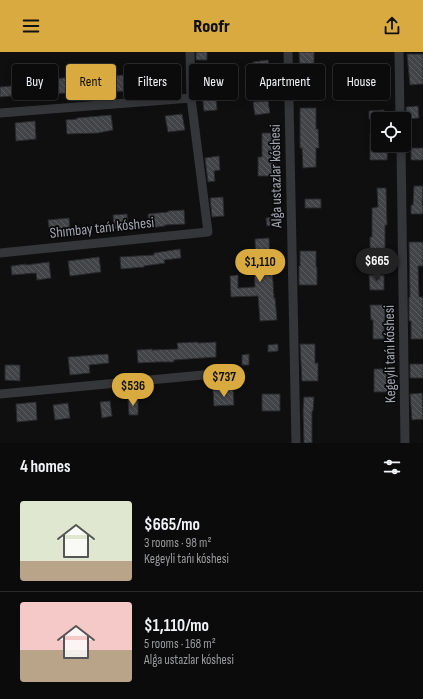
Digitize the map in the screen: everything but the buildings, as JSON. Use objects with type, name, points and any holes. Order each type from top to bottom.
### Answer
[{"type":"street","points":[[190,52],[190,64]]},
{"type":"street","name":"Alǵa ustazlar kóshesi","points":[[288,52],[296,443]]},
{"type":"street","points":[[398,52],[400,112]]},
{"type":"street","points":[[0,113],[189,98]]},
{"type":"street","name":"Shımbay tańı kóshesi","points":[[0,252],[208,232],[191,100]]},
{"type":"street","name":"Kegeyli tańı kóshesi","points":[[401,152],[405,443]]},
{"type":"street","points":[[0,394],[235,372]]}]
